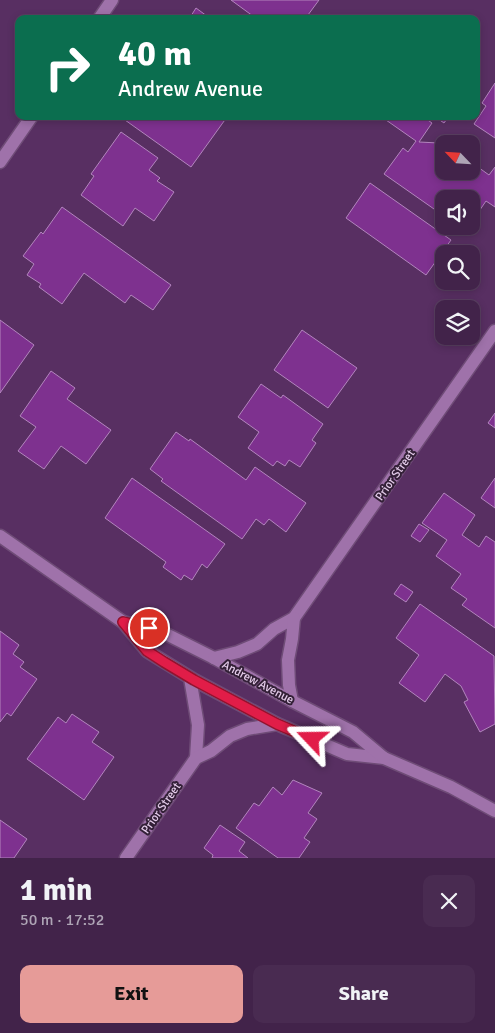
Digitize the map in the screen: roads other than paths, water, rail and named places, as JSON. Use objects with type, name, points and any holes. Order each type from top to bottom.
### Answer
[{"type":"street","points":[[102,15],[112,0]]},
{"type":"street","points":[[0,162],[29,120]]},
{"type":"street","name":"Prior Street","points":[[214,658],[238,652],[257,644],[274,629],[294,618],[495,331]]},
{"type":"street","name":"Andrew Avenue","points":[[0,536],[123,622],[147,651],[190,678],[277,724],[347,754],[384,758],[451,787],[495,811]]},
{"type":"street","name":"Prior Street","points":[[292,701],[288,660],[294,618]]},
{"type":"street","name":"Andrew Avenue","points":[[123,622],[162,632],[214,658],[292,701],[354,732],[384,758]]},
{"type":"street","points":[[190,678],[198,725],[196,758]]},
{"type":"street","name":"Prior Street","points":[[126,858],[196,758],[210,751],[230,736],[247,729],[277,724]]}]
